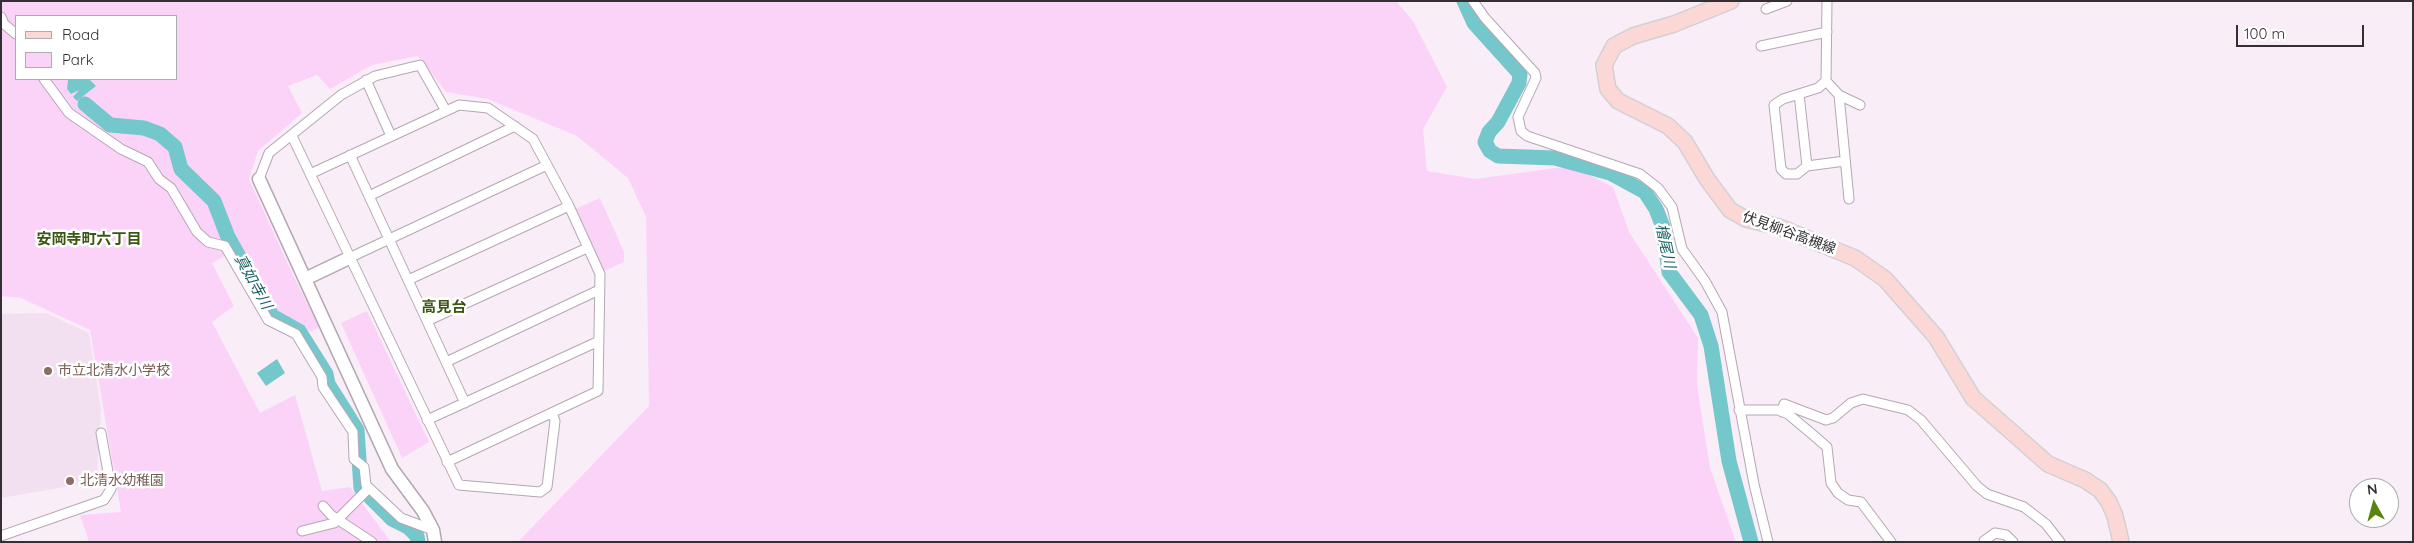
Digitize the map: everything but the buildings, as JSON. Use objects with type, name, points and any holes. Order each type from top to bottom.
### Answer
[{"type":"main road","name":"伏見柳谷高槻線","points":[[1730,1],[1703,6],[1674,24],[1633,36],[1614,46],[1604,65],[1608,89],[1618,101],[1668,126],[1685,142],[1711,186],[1730,210],[1746,219],[1779,227],[1847,254],[1870,267],[1885,279],[1936,337],[1974,398],[2048,464],[2085,480],[2100,490],[2115,516],[2121,542]]},
{"type":"street","points":[[1474,1],[1485,18],[1535,73],[1536,78],[1518,116],[1521,131],[1527,136],[1640,174],[1658,188],[1672,207],[1682,249],[1705,281],[1722,312],[1739,410],[1768,542]]},
{"type":"street","points":[[1766,8],[1787,1]]},
{"type":"street","points":[[1827,1],[1826,81],[1839,95],[1860,105]]},
{"type":"street","points":[[1,17],[4,24],[15,33]]},
{"type":"street","points":[[1761,46],[1827,32]]},
{"type":"street","points":[[434,536],[423,511],[392,469],[259,179],[269,153],[342,95],[366,80],[420,65],[446,111]]},
{"type":"street","points":[[45,80],[69,113],[121,149],[148,162],[155,169],[160,179],[170,188],[197,232],[208,242],[225,246],[268,320],[296,334],[322,376],[323,387],[353,432],[354,459],[364,467],[366,485],[401,518],[434,536]]},
{"type":"street","points":[[366,80],[391,136]]},
{"type":"street","points":[[1826,81],[1818,88],[1782,99],[1774,105],[1781,169],[1786,174],[1798,174],[1806,166],[1846,161]]},
{"type":"street","points":[[1799,94],[1806,166]]},
{"type":"street","points":[[1839,95],[1849,199]]},
{"type":"street","points":[[310,174],[459,105],[488,108],[534,139],[569,206],[600,274],[598,391],[447,462]]},
{"type":"street","points":[[369,196],[515,126]]},
{"type":"street","points":[[292,136],[459,485],[540,492],[547,486],[555,421],[552,413]]},
{"type":"street","points":[[350,156],[465,403]]},
{"type":"street","points":[[305,278],[547,165]]},
{"type":"street","points":[[408,280],[569,206]]},
{"type":"street","points":[[427,321],[588,248]]},
{"type":"street","points":[[446,362],[599,290]]},
{"type":"street","points":[[427,420],[599,341]]},
{"type":"street","points":[[1782,412],[1784,404],[1826,420],[1833,418],[1852,403],[1863,399],[1908,410],[1921,420],[1982,490],[1987,494],[2024,507],[2046,524],[2060,542]]},
{"type":"street","points":[[1739,410],[1782,412],[1788,414],[1827,447],[1831,483],[1838,493],[1848,500],[1861,502],[1891,542]]},
{"type":"street","points":[[1,536],[104,500],[111,489],[101,433]]},
{"type":"street","points":[[302,531],[334,523],[369,488]]},
{"type":"street","points":[[323,506],[338,519],[372,542]]},
{"type":"street","points":[[1984,540],[1995,533],[2006,535],[2013,542]]},
{"type":"shaded area","name":"市立北清水小学校","points":[[46,313],[89,333],[101,409],[97,468],[99,481],[1,498],[1,314]]},
{"type":"green space","points":[[1,1],[1396,1],[1413,21],[1447,87],[1423,129],[1427,171],[1475,179],[1571,166],[1613,187],[1629,232],[1698,338],[1697,386],[1710,468],[1736,542],[518,542],[649,406],[646,217],[628,178],[577,136],[488,99],[446,92],[418,56],[372,65],[330,89],[317,75],[288,86],[302,113],[258,151],[249,179],[319,327],[311,332],[274,313],[238,249],[212,263],[234,306],[212,322],[260,413],[295,395],[322,491],[350,487],[391,542],[89,542],[80,515],[121,512],[90,330],[21,298],[1,296]]},
{"type":"green space","points":[[600,198],[624,252],[624,262],[604,271],[575,209]]},
{"type":"green space","points":[[367,311],[429,442],[402,458],[341,323]]},
{"type":"water","points":[[68,80],[90,80],[96,86],[77,101],[73,97],[79,90],[71,94],[67,89]]},
{"type":"water","points":[[277,359],[285,373],[266,386],[257,373]]},
{"type":"waterway","name":"檜尾川","points":[[1464,1],[1474,23],[1520,74],[1519,83],[1498,122],[1489,132],[1485,142],[1490,151],[1498,156],[1555,158],[1610,173],[1645,192],[1656,209],[1663,227],[1669,272],[1701,315],[1711,346],[1729,461],[1751,542]]},
{"type":"waterway","name":"真如寺川","points":[[85,104],[110,125],[144,128],[160,134],[175,147],[181,169],[214,201],[228,237],[272,316],[299,331],[326,374],[328,384],[357,430],[361,488],[392,519],[408,527],[417,536],[418,542]]},
{"type":"place","name":"市立北清水小学校","points":[[48,371]]},
{"type":"place","name":"北清水幼稚園","points":[[70,481]]},
{"type":"district","name":"安岡寺町六丁目","points":[[89,239]]},
{"type":"district","name":"高見台","points":[[444,307]]}]
